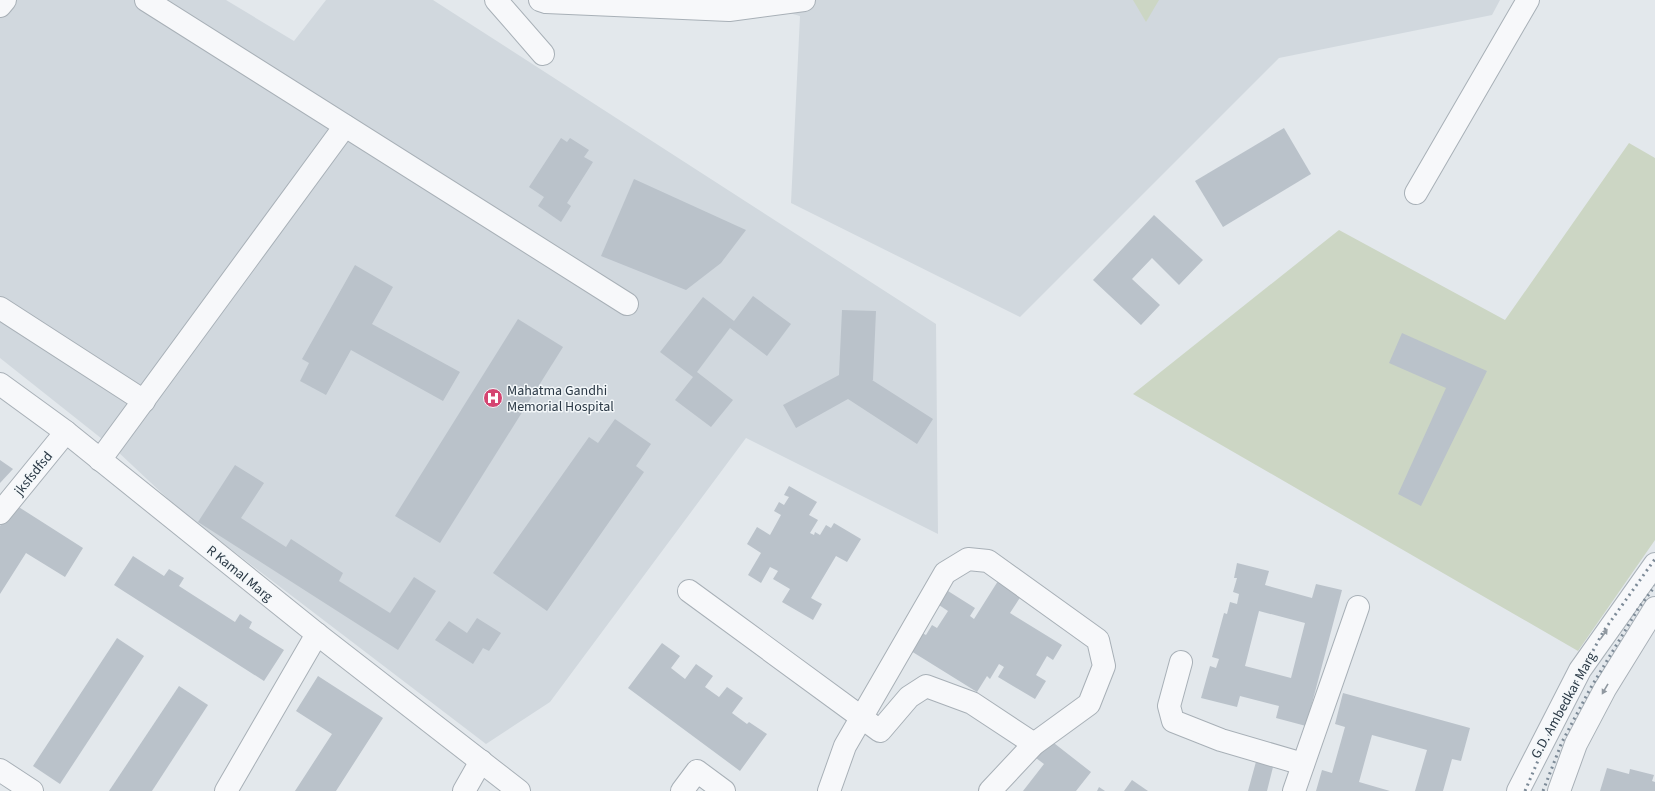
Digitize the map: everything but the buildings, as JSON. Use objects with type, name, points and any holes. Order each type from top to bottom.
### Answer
[{"type":"street","points":[[0,6],[6,0]]},
{"type":"street","points":[[146,0],[627,304]]},
{"type":"street","points":[[496,0],[543,54]]},
{"type":"street","points":[[545,1],[729,10],[804,0]]},
{"type":"street","points":[[1416,193],[1528,0]]},
{"type":"street","points":[[100,460],[345,126]]},
{"type":"street","points":[[0,308],[144,401]]},
{"type":"street","name":"R Kamal Marg","points":[[0,384],[66,432],[317,634],[519,791]]},
{"type":"street","name":"jksfsdfsd","points":[[0,513],[66,432]]},
{"type":"street","points":[[829,791],[845,746],[944,573],[968,558],[988,561],[1098,640],[1104,666],[1089,704],[1034,744],[990,791]]},
{"type":"street","name":"G.D. Ambedkar Marg","points":[[1518,791],[1580,670],[1655,564]]},
{"type":"street","points":[[689,591],[880,731],[909,697],[926,686],[972,703],[1034,744]]},
{"type":"street","points":[[1294,791],[1358,607]]},
{"type":"street","points":[[1558,791],[1576,744],[1601,696],[1655,608]]},
{"type":"street","points":[[1618,615],[1632,612],[1639,618],[1642,629]]},
{"type":"street","points":[[226,791],[317,634]]},
{"type":"street","points":[[1181,662],[1169,706],[1173,721],[1221,740],[1303,764]]},
{"type":"street","points":[[464,791],[481,761]]},
{"type":"street","points":[[0,770],[32,791]]},
{"type":"street","points":[[682,791],[697,771],[724,791]]},
{"type":"shaded area","name":"Mahatma Gandhi Memorial Hospital","points":[[0,0],[226,0],[294,41],[326,0],[433,0],[936,324],[938,534],[746,438],[550,702],[486,744],[182,512],[116,450],[0,358]]},
{"type":"shaded area","points":[[742,0],[1500,0],[1492,15],[1279,58],[1020,317],[791,203],[800,16]]},
{"type":"green space","points":[[1133,0],[1159,0],[1146,22]]},
{"type":"green space","points":[[1629,143],[1655,158],[1655,540],[1578,651],[1133,394],[1339,230],[1505,320]]},
{"type":"railway","points":[[1525,791],[1552,728],[1603,632],[1655,559]]},
{"type":"railway","points":[[1543,791],[1562,742],[1590,689],[1638,609],[1655,586]]},
{"type":"place","name":"Mahatma Gandhi Memorial Hospital","points":[[493,398]]}]
